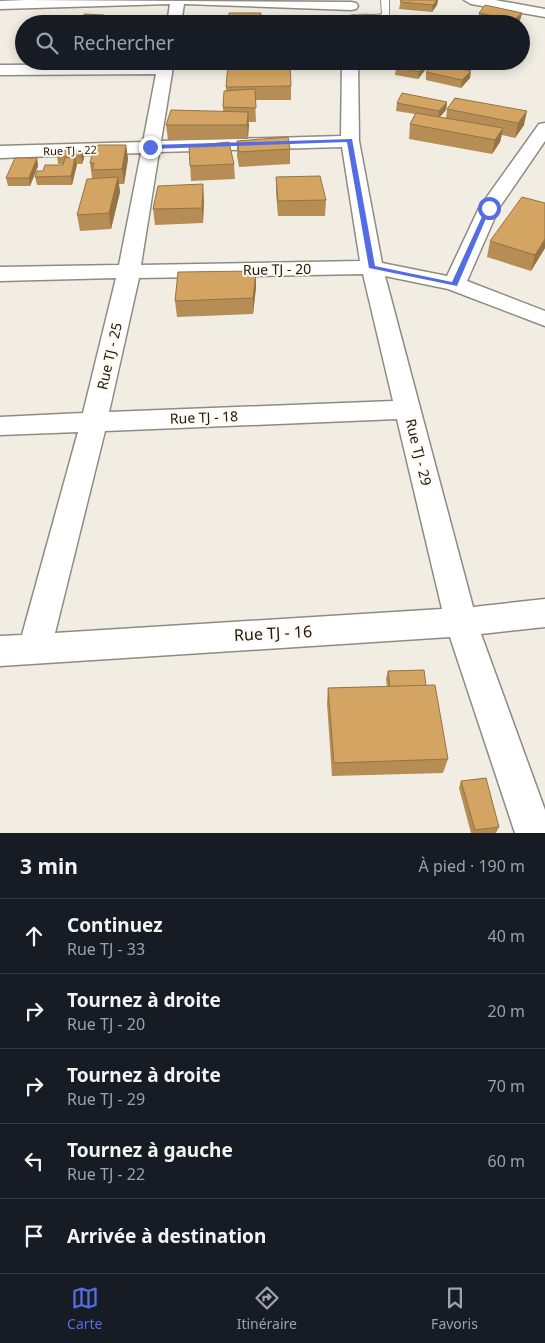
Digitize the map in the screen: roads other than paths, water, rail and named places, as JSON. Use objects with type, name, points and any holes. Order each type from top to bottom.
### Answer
[{"type":"street","points":[[0,5],[170,0]]},
{"type":"street","points":[[176,15],[178,0]]},
{"type":"street","points":[[185,0],[351,12]]},
{"type":"street","points":[[471,0],[514,3],[545,13]]},
{"type":"street","points":[[0,70],[15,70]]},
{"type":"street","name":"Rue TJ - 25","points":[[35,648],[94,422],[128,272],[165,70]]},
{"type":"street","name":"Rue TJ - 29","points":[[350,70],[350,141],[372,267],[461,622],[534,833]]},
{"type":"street","points":[[454,284],[489,208],[545,128]]},
{"type":"street","name":"Rue TJ - 22","points":[[0,152],[350,141]]},
{"type":"street","name":"Rue TJ - 20","points":[[0,274],[372,267],[454,284],[545,318]]},
{"type":"street","name":"Rue TJ - 18","points":[[0,426],[408,409]]},
{"type":"street","name":"Rue TJ - 16","points":[[0,651],[461,622],[545,614]]},
{"type":"lane","points":[[386,0],[386,15]]}]
